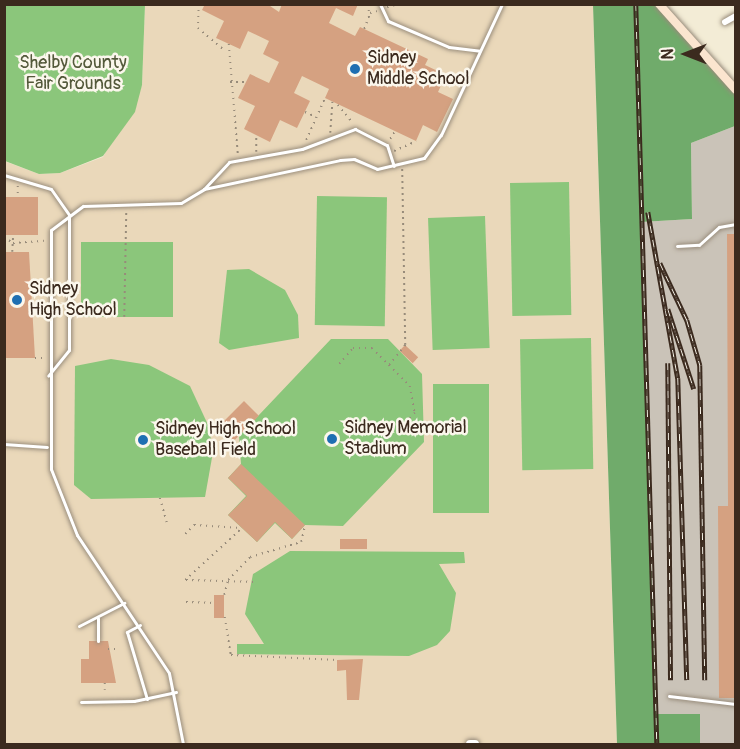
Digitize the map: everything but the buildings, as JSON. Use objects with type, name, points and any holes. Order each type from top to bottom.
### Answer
[{"type":"main road","points":[[659,4],[735,90]]},
{"type":"street","points":[[725,22],[735,16]]},
{"type":"lane","points":[[204,189],[340,160],[354,159],[377,169],[401,164],[431,151],[502,4]]},
{"type":"lane","points":[[381,7],[388,21],[437,43],[480,51]]},
{"type":"lane","points":[[183,744],[176,692],[140,625],[70,521],[47,447],[48,240],[69,215],[83,206],[181,203],[204,189],[229,162],[257,159],[303,149],[355,129],[387,145],[394,166]]},
{"type":"lane","points":[[4,175],[51,189],[69,215],[69,350],[47,378]]},
{"type":"lane","points":[[676,246],[699,245],[720,227],[735,224]]},
{"type":"lane","points":[[4,444],[47,447]]},
{"type":"lane","points":[[79,626],[124,603]]},
{"type":"lane","points":[[98,618],[98,641]]},
{"type":"lane","points":[[140,625],[127,632],[147,699]]},
{"type":"lane","points":[[81,702],[147,699],[176,692]]},
{"type":"lane","points":[[669,696],[735,704]]},
{"type":"path","points":[[199,4],[198,28],[225,51]]},
{"type":"path","points":[[364,29],[370,13],[369,4]]},
{"type":"path","points":[[370,13],[381,7],[395,5]]},
{"type":"path","points":[[229,44],[225,51],[239,161]]},
{"type":"path","points":[[229,82],[246,82]]},
{"type":"path","points":[[303,149],[325,98]]},
{"type":"path","points":[[331,140],[332,102]]},
{"type":"path","points":[[338,105],[355,129]]},
{"type":"path","points":[[305,112],[316,117]]},
{"type":"path","points":[[387,145],[395,131]]},
{"type":"path","points":[[256,135],[257,159]]},
{"type":"path","points":[[391,153],[416,141]]},
{"type":"path","points":[[389,365],[405,345],[401,164]]},
{"type":"path","points":[[17,177],[18,197]]},
{"type":"path","points":[[123,317],[126,204]]},
{"type":"path","points":[[12,252],[13,235]]},
{"type":"path","points":[[4,237],[13,243],[48,240]]},
{"type":"path","points":[[29,285],[48,285]]},
{"type":"path","points":[[339,364],[353,348],[363,346],[389,365],[414,394],[415,413],[407,422]]},
{"type":"path","points":[[35,358],[47,358]]},
{"type":"path","points":[[160,498],[167,523]]},
{"type":"path","points":[[185,534],[194,525],[242,528],[185,580],[255,582]]},
{"type":"path","points":[[224,595],[228,580],[260,551],[302,542],[305,525]]},
{"type":"path","points":[[186,602],[214,603]]},
{"type":"path","points":[[225,617],[231,655],[337,660]]},
{"type":"path","points":[[108,649],[118,649]]},
{"type":"path","points":[[105,683],[105,690]]},
{"type":"shaded area","points":[[145,5],[593,5],[617,744],[5,744],[4,161],[39,174],[60,173],[103,157],[142,85]]},
{"type":"shaded area","points":[[735,126],[735,744],[700,744],[699,714],[656,714],[641,222],[692,219],[691,143]]},
{"type":"green space","name":"Shelby County Fair Grounds","points":[[4,5],[145,5],[142,85],[135,112],[103,156],[60,173],[39,174],[5,161]]},
{"type":"green space","points":[[593,5],[659,5],[735,90],[735,126],[691,143],[692,219],[641,222],[656,714],[700,714],[700,744],[617,744]]},
{"type":"green space","points":[[569,182],[571,315],[512,316],[510,183]]},
{"type":"green space","points":[[317,196],[387,197],[385,326],[315,325]]},
{"type":"green space","points":[[485,216],[490,348],[433,350],[428,218]]},
{"type":"green space","points":[[81,242],[173,242],[173,317],[81,317]]},
{"type":"green space","points":[[249,269],[285,290],[298,315],[299,338],[229,350],[219,343],[227,270]]},
{"type":"green space","points":[[591,338],[593,469],[522,470],[520,339]]},
{"type":"green space","name":"Sidney Memorial Stadium","points":[[331,339],[388,339],[422,374],[424,442],[343,526],[305,525],[292,539],[275,523],[257,542],[228,515],[246,496],[228,478],[241,464],[239,436]]},
{"type":"green space","name":"Sidney High School Baseball Field","points":[[111,359],[149,365],[190,386],[209,427],[213,452],[205,497],[91,499],[74,485],[75,366]]},
{"type":"green space","points":[[433,384],[489,384],[489,513],[433,513]]},
{"type":"green space","points":[[290,551],[464,552],[465,563],[439,564],[456,593],[450,631],[437,645],[409,656],[237,654],[237,644],[264,644],[245,614],[253,574]]},
{"type":"railway","points":[[636,4],[657,744]]},
{"type":"railway","points":[[648,212],[678,378],[687,680]]},
{"type":"railway","points":[[660,263],[687,320],[700,365],[705,680]]},
{"type":"railway","points":[[668,309],[694,389]]},
{"type":"railway","points":[[668,363],[671,680]]},
{"type":"place","name":"Sidney Middle School","points":[[355,69]]},
{"type":"place","name":"Sidney High School","points":[[17,300]]},
{"type":"place","name":"Sidney Memorial Stadium","points":[[332,439]]},
{"type":"place","name":"Sidney High School Baseball Field","points":[[143,440]]}]
